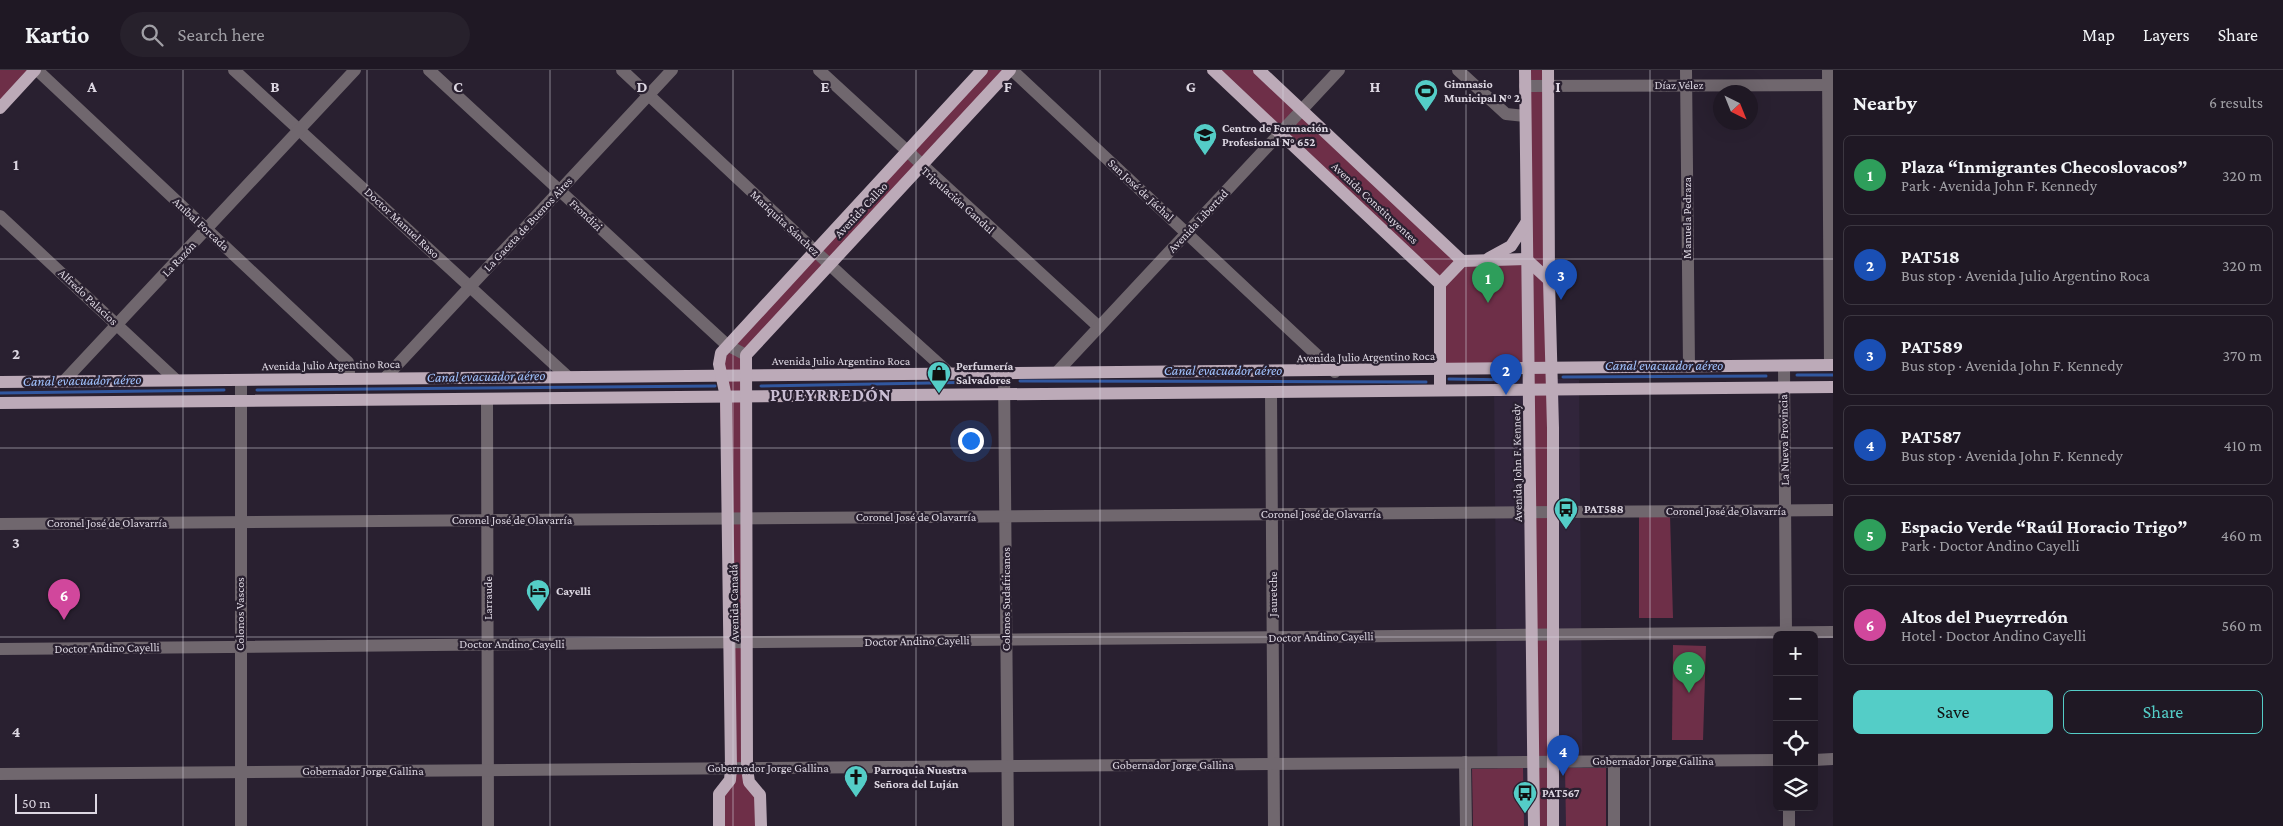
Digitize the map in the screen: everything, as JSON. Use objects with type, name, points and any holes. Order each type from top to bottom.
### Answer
[{"type":"main road","points":[[0,108],[36,70]]},
{"type":"main road","name":"Avenida Callao","points":[[722,376],[719,364],[721,353],[727,345],[816,252],[906,151],[982,70]]},
{"type":"main road","name":"Avenida Callao","points":[[746,355],[1011,70]]},
{"type":"main road","name":"Avenida Constituyentes","points":[[1213,70],[1440,284]]},
{"type":"main road","name":"Avenida Constituyentes","points":[[1259,70],[1462,261]]},
{"type":"main road","name":"Avenida John F. Kennedy","points":[[1525,70],[1526,259],[1532,512],[1531,635],[1534,826]]},
{"type":"main road","points":[[1548,70],[1553,512],[1552,826]]},
{"type":"main road","points":[[1483,260],[1510,246],[1526,223]]},
{"type":"main road","points":[[1440,390],[1440,284],[1462,261],[1526,259],[1549,280]]},
{"type":"main road","points":[[745,375],[746,355]]},
{"type":"main road","name":"Avenida Julio Argentino Roca","points":[[0,382],[1057,372],[1335,372],[1440,369],[1832,365]]},
{"type":"main road","name":"Avenida Canadá","points":[[745,375],[748,642],[747,768],[749,782],[760,795],[761,826]]},
{"type":"main road","name":"Avenida Canadá","points":[[719,826],[719,794],[730,780],[726,397],[722,376]]},
{"type":"main road","points":[[0,403],[1833,387]]},
{"type":"street","name":"Aníbal Forcada","points":[[36,70],[348,362],[349,372],[340,379]]},
{"type":"street","name":"Doctor Manuel Raso","points":[[234,70],[568,377]]},
{"type":"street","name":"La Razón","points":[[64,382],[355,70]]},
{"type":"street","name":"Frondizi","points":[[429,70],[727,345],[746,355]]},
{"type":"street","name":"Mariquita Sánchez","points":[[622,70],[816,252],[950,374]]},
{"type":"street","name":"La Gaceta de Buenos Aires","points":[[385,378],[672,70]]},
{"type":"street","name":"Tripulación Gandul","points":[[819,70],[921,166],[1099,327]]},
{"type":"street","name":"San José de Jáchal","points":[[1011,70],[1335,372]]},
{"type":"street","name":"Avenida Libertad","points":[[1057,372],[1339,70]]},
{"type":"street","points":[[1458,70],[1506,114],[1525,116]]},
{"type":"street","name":"Manuela Pedraza","points":[[1686,70],[1689,367]]},
{"type":"street","points":[[1828,70],[1831,85],[1832,365]]},
{"type":"street","name":"Díaz Vélez","points":[[1525,86],[1831,85]]},
{"type":"street","name":"Alfredo Palacios","points":[[0,216],[176,380]]},
{"type":"street","name":"La Nueva Provincia","points":[[1784,366],[1786,631]]},
{"type":"street","name":"Colonos Sudafricanos","points":[[1004,373],[1008,826]]},
{"type":"street","name":"Colonos Vascos","points":[[241,380],[241,826]]},
{"type":"street","name":"Jauretche","points":[[1271,392],[1274,826]]},
{"type":"street","name":"Larraude","points":[[487,399],[488,826]]},
{"type":"street","name":"Coronel José de Olavarría","points":[[0,524],[1833,510]]},
{"type":"street","name":"Doctor Andino Cayelli","points":[[1818,633],[1833,632]]},
{"type":"street","name":"Doctor Andino Cayelli","points":[[0,649],[1773,634]]},
{"type":"street","points":[[1818,760],[1833,759]]},
{"type":"street","name":"Gobernador Jorge Gallina","points":[[0,774],[1773,760]]},
{"type":"street","points":[[1614,761],[1614,826]]},
{"type":"street","points":[[1465,762],[1466,826]]},
{"type":"street","points":[[1789,811],[1789,826]]},
{"type":"shaded area","points":[[0,70],[35,70],[0,108]]},
{"type":"shaded area","points":[[982,70],[1010,70],[746,355],[747,768],[760,795],[761,826],[719,826],[719,794],[730,780],[719,364]]},
{"type":"shaded area","points":[[1213,70],[1259,70],[1462,261],[1526,259],[1525,70],[1548,70],[1553,826],[1534,826],[1530,368],[1440,369],[1440,284]]},
{"type":"shaded area","points":[[1518,377],[1579,380],[1583,826],[1498,826],[1494,378]]},
{"type":"shaded area","points":[[1639,514],[1670,515],[1673,618],[1639,618]]},
{"type":"shaded area","points":[[1673,645],[1706,646],[1703,740],[1672,740]]},
{"type":"shaded area","points":[[1523,768],[1524,826],[1473,826],[1472,769]]},
{"type":"shaded area","points":[[1565,768],[1606,768],[1606,826],[1566,826]]},
{"type":"waterway","name":"Canal evacuador aéreo","points":[[1797,375],[1833,375]]},
{"type":"waterway","name":"Canal evacuador aéreo","points":[[1563,377],[1766,376]]},
{"type":"waterway","name":"Canal evacuador aéreo","points":[[1449,379],[1515,380]]},
{"type":"waterway","name":"Canal evacuador aéreo","points":[[1020,381],[1426,382]]},
{"type":"waterway","name":"Canal evacuador aéreo","points":[[761,386],[986,382]]},
{"type":"waterway","name":"Canal evacuador aéreo","points":[[257,390],[715,386]]},
{"type":"waterway","name":"Canal evacuador aéreo","points":[[0,393],[224,390]]},
{"type":"place","name":"Gimnasio Municipal N° 2","points":[[1426,112]]},
{"type":"place","name":"Centro de Formación Profesional N° 652","points":[[1205,156]]},
{"type":"place","name":"PAT589","points":[[1561,300]]},
{"type":"place","name":"Plaza “Inmigrantes Checoslovacos”","points":[[1488,303]]},
{"type":"place","name":"Perfumería Salvadores","points":[[939,394]]},
{"type":"place","name":"PAT518","points":[[1506,395]]},
{"type":"place","name":"PAT588","points":[[1566,530]]},
{"type":"place","name":"Cayelli","points":[[538,612]]},
{"type":"place","name":"Altos del Pueyrredón","points":[[64,620]]},
{"type":"place","name":"Espacio Verde “Raúl Horacio Trigo”","points":[[1689,693]]},
{"type":"place","name":"PAT587","points":[[1563,776]]},
{"type":"place","name":"Parroquia Nuestra Señora del Luján","points":[[856,798]]},
{"type":"place","name":"PAT567","points":[[1525,814]]},
{"type":"district","name":"PUEYRREDÓN","points":[[831,395]]}]
